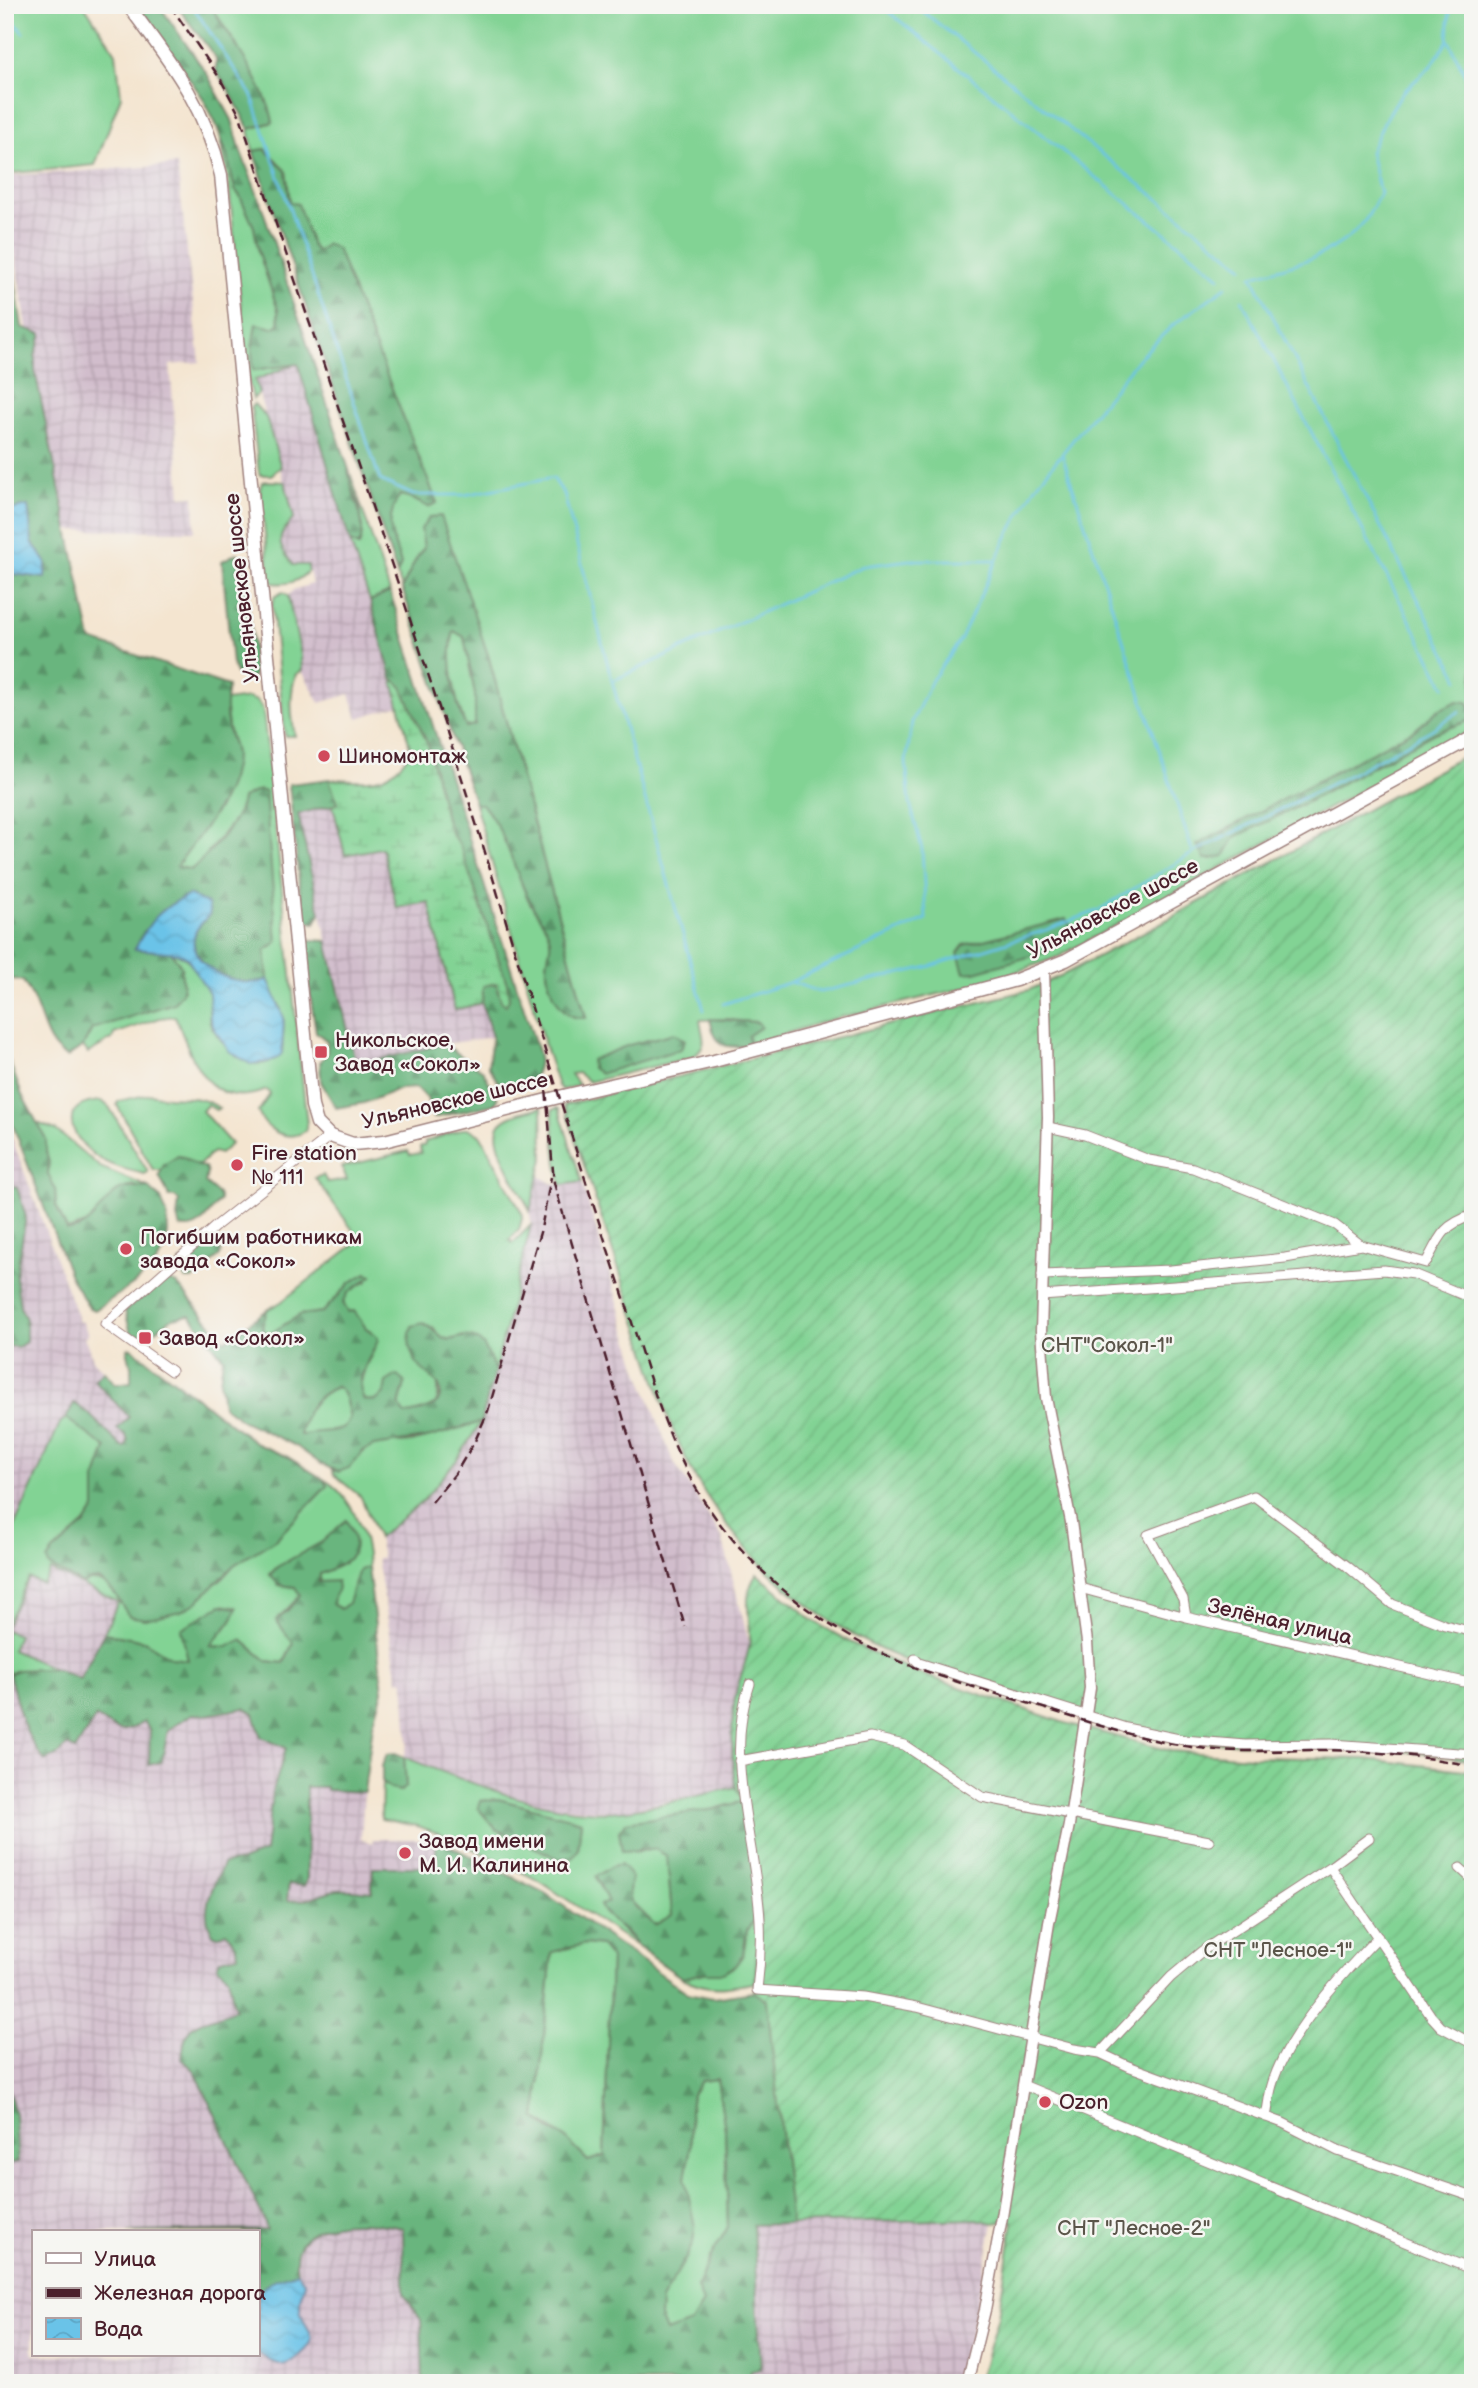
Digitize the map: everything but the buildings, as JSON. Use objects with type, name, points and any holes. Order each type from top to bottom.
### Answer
[{"type":"main road","name":"Ульяновское шоссе","points":[[128,5],[192,97],[213,143],[221,175],[312,1106],[317,1123],[330,1136],[353,1144],[384,1141],[714,1061],[1016,980],[1044,970],[1473,737]]},
{"type":"street","points":[[967,2383],[985,2310],[1090,1688],[1071,1522],[1045,1398],[1041,1331],[1048,1127],[1044,970]]},
{"type":"street","points":[[1048,1127],[1085,1135],[1149,1160],[1193,1168],[1335,1224],[1361,1245],[1426,1263],[1442,1231],[1460,1219],[1473,1215]]},
{"type":"street","points":[[171,1371],[104,1324],[217,1225],[330,1136]]},
{"type":"street","points":[[1042,1275],[1171,1270],[1285,1258],[1361,1245]]},
{"type":"street","points":[[1042,1296],[1384,1270],[1413,1274],[1473,1299]]},
{"type":"street","points":[[1186,1617],[1183,1599],[1148,1535],[1254,1496],[1347,1566],[1392,1604],[1445,1625],[1473,1632]]},
{"type":"street","name":"Зелёная улица","points":[[1080,1588],[1186,1617],[1473,1684]]},
{"type":"street","points":[[915,1659],[919,1663],[1126,1728],[1184,1740],[1216,1743],[1332,1744],[1473,1754]]},
{"type":"street","points":[[750,1684],[743,1706],[739,1761],[760,1918],[757,1990],[863,1997],[917,2007],[1074,2049],[1100,2053],[1128,2066],[1283,2123],[1338,2151],[1473,2197]]},
{"type":"street","points":[[739,1761],[870,1737],[904,1745],[982,1797],[1209,1841]]},
{"type":"street","points":[[1100,2053],[1171,1977],[1192,1959],[1330,1867],[1368,1838]]},
{"type":"street","points":[[1330,1867],[1441,2027],[1473,2044]]},
{"type":"street","points":[[1460,1868],[1473,1880]]},
{"type":"street","points":[[1266,2117],[1272,2084],[1288,2051],[1321,2001],[1378,1937]]},
{"type":"street","points":[[1023,2085],[1473,2270]]},
{"type":"shaded area","points":[[177,165],[200,362],[170,365],[181,497],[194,496],[195,531],[61,530],[5,195],[5,176]]},
{"type":"shaded area","points":[[298,363],[400,705],[358,718],[350,694],[320,703],[302,671],[288,596],[293,590],[312,584],[308,566],[293,565],[281,548],[282,532],[294,517],[255,380]]},
{"type":"shaded area","points":[[333,806],[346,854],[382,847],[397,907],[429,901],[455,1010],[482,1003],[492,1037],[444,1044],[356,1065],[298,814]]},
{"type":"shaded area","points":[[5,1119],[79,1322],[82,1321],[88,1334],[84,1337],[94,1361],[104,1371],[94,1381],[129,1417],[234,1565],[326,1790],[364,1792],[361,1839],[372,1843],[373,1839],[430,1839],[446,1844],[545,1893],[742,2032],[976,2219],[993,2223],[961,2383],[5,2383]]},
{"type":"shaded area","points":[[538,1175],[551,1183],[561,1185],[582,1182],[637,1366],[672,1459],[722,1537],[750,1646],[735,1696],[732,1730],[736,1787],[620,1811],[589,1810],[553,1806],[478,1787],[404,1757],[408,1744],[404,1680],[398,1680],[377,1558],[382,1558],[378,1538],[423,1501],[457,1460],[481,1421],[531,1225],[530,1211]]},
{"type":"green space","points":[[5,5],[84,5],[116,53],[121,96],[95,165],[5,174]]},
{"type":"green space","points":[[137,5],[159,5],[207,74],[232,120],[348,467],[361,517],[362,536],[359,546],[350,542],[298,364],[253,370],[252,349],[256,324],[273,328],[279,324],[278,310],[259,253],[254,227],[235,190],[227,155],[203,98]]},
{"type":"green space","points":[[176,5],[210,5],[256,78],[273,122],[249,129],[216,71],[216,58]]},
{"type":"green space","points":[[210,5],[1473,5],[1473,709],[1467,702],[1438,710],[1416,729],[1225,830],[1235,837],[1307,802],[1434,733],[1468,721],[1473,724],[1473,729],[1058,957],[981,984],[829,1020],[750,1045],[747,1036],[757,1022],[700,1020],[703,1044],[693,1057],[589,1082],[578,1073],[571,1074],[579,1085],[562,1090],[558,1086],[547,1053],[475,804],[482,804],[498,826],[523,889],[549,934],[547,973],[551,988],[574,1017],[586,1017],[488,655],[424,548],[402,588],[397,574],[401,564],[390,521],[394,505],[399,495],[428,507],[437,502],[318,253],[312,246],[305,226],[290,202],[286,171],[266,149],[253,151],[249,129],[273,122],[236,44]],"holes":[[[1070,934],[1046,952],[964,945]]]},
{"type":"green space","points":[[220,134],[235,190],[254,227],[259,253],[278,310],[279,324],[273,328],[256,324],[252,349],[253,370],[298,363],[255,380],[259,393],[253,399],[248,377],[229,185]]},
{"type":"green space","points":[[265,149],[286,171],[290,202],[298,204],[312,246],[318,252],[327,244],[337,249],[437,503],[428,507],[400,495],[390,521],[401,564],[397,574],[253,151]]},
{"type":"green space","points":[[5,213],[22,327],[42,334],[35,356],[35,371],[91,640],[228,686],[226,713],[235,753],[229,786],[214,814],[177,866],[191,870],[229,827],[242,798],[259,790],[265,792],[277,942],[265,951],[268,979],[257,982],[230,979],[206,965],[197,955],[194,944],[196,931],[210,914],[136,949],[171,952],[181,966],[183,991],[174,1003],[92,1029],[83,1046],[67,1057],[60,1053],[51,1041],[23,981],[8,978],[5,981],[5,573],[45,578],[46,562],[32,542],[28,506],[5,511]]},
{"type":"green space","points":[[254,404],[266,417],[281,467],[271,475],[260,475],[259,472],[251,407]]},
{"type":"green space","points":[[348,467],[390,592],[370,601],[350,542],[359,546],[360,508],[349,480]]},
{"type":"green space","points":[[262,482],[285,482],[294,518],[281,536],[281,546],[293,565],[308,565],[308,571],[304,575],[283,584],[270,580],[260,489]]},
{"type":"green space","points":[[441,516],[488,655],[586,1018],[576,1017],[564,1010],[552,990],[547,969],[550,942],[548,932],[529,900],[497,826],[482,804],[475,804],[402,588],[424,548],[421,529],[430,517]],"holes":[[[454,631],[464,637],[475,694],[475,725],[466,727],[455,693],[451,666]]]},
{"type":"green space","points":[[237,553],[243,558],[256,672],[252,678],[237,675],[232,664],[222,561]]},
{"type":"green space","points":[[283,592],[288,596],[301,655],[302,671],[296,674],[292,697],[295,736],[285,736],[272,604],[275,596]]},
{"type":"green space","points":[[390,592],[539,1055],[533,1077],[517,1086],[500,1085],[488,1066],[492,1037],[482,1003],[483,986],[496,983],[501,1000],[509,999],[507,984],[460,846],[446,819],[428,745],[402,687],[392,678],[370,601]]},
{"type":"green space","points":[[454,631],[464,637],[475,694],[475,725],[466,727],[453,679],[451,654]]},
{"type":"green space","points":[[392,678],[402,687],[428,745],[446,819],[460,846],[507,984],[509,999],[506,1005],[501,1001],[496,983],[483,986],[482,1003],[455,1010],[429,902],[397,908],[382,848],[345,855],[333,806],[338,803],[329,779],[365,780],[384,777],[402,763],[411,751]]},
{"type":"green space","points":[[248,698],[257,701],[263,710],[307,1125],[305,1131],[291,1136],[277,1133],[261,1118],[258,1112],[270,1094],[267,1090],[247,1095],[230,1094],[216,1088],[205,1078],[175,1016],[160,1018],[114,1034],[112,1039],[88,1053],[83,1046],[92,1029],[174,1003],[183,991],[181,966],[171,952],[184,957],[204,981],[210,994],[210,1023],[228,1048],[243,1059],[259,1064],[282,1053],[284,1023],[268,979],[265,951],[277,942],[241,811],[191,870],[176,866],[220,806],[235,754],[225,701]]},
{"type":"green space","points":[[1458,701],[1467,702],[1473,709],[1473,724],[1468,721],[1434,733],[1307,802],[1235,837],[1224,856],[1205,859],[1197,845],[1416,729],[1438,710]]},
{"type":"green space","name":"СНТ\"Сокол-1\"","points":[[1473,751],[1473,1761],[1425,1753],[1327,1746],[1170,1741],[922,1667],[852,1635],[791,1592],[738,1538],[715,1508],[688,1463],[671,1426],[564,1105],[1029,990],[1067,973],[1176,915]]},
{"type":"green space","points":[[329,779],[338,804],[298,814],[320,913],[315,923],[303,921],[289,784]]},
{"type":"green space","points":[[1066,919],[1070,925],[1070,934],[1046,952],[964,973],[958,953],[964,945]]},
{"type":"green space","points":[[310,940],[327,941],[356,1065],[444,1044],[483,1071],[498,1099],[495,1104],[433,1118],[427,1098],[416,1088],[400,1089],[364,1103],[336,1108],[321,1082],[320,1062],[327,1053],[327,1041],[316,1032],[303,949]]},
{"type":"green space","points":[[710,1019],[757,1022],[761,1027],[748,1036],[750,1045],[733,1047],[718,1041]]},
{"type":"green space","points":[[674,1033],[685,1040],[681,1049],[600,1074],[592,1068],[591,1060],[629,1045]]},
{"type":"green space","points":[[5,1050],[22,1095],[46,1139],[48,1174],[55,1189],[56,1206],[67,1230],[88,1222],[109,1198],[119,1190],[127,1188],[148,1187],[161,1199],[167,1215],[165,1250],[155,1264],[134,1284],[95,1310],[89,1308],[70,1276],[5,1104]]},
{"type":"green space","points":[[151,1094],[194,1098],[219,1108],[216,1110],[207,1105],[202,1111],[231,1144],[220,1154],[213,1152],[197,1167],[184,1157],[178,1156],[161,1170],[153,1170],[117,1105],[118,1101]]},
{"type":"green space","points":[[102,1101],[109,1107],[148,1172],[145,1174],[106,1162],[94,1155],[78,1138],[72,1121],[73,1113],[88,1103]]},
{"type":"green space","points":[[542,1107],[543,1159],[530,1211],[502,1154],[497,1132],[500,1124],[509,1117]]},
{"type":"green space","points":[[557,1108],[582,1182],[561,1185],[552,1110]]},
{"type":"green space","points":[[35,1122],[56,1130],[100,1167],[148,1187],[132,1185],[116,1192],[89,1223],[67,1230],[56,1206],[55,1189],[48,1174],[44,1134]]},
{"type":"green space","points":[[462,1129],[470,1129],[481,1136],[523,1215],[519,1230],[509,1240],[513,1243],[531,1225],[495,1371],[483,1345],[463,1336],[446,1339],[433,1328],[428,1375],[437,1382],[438,1399],[426,1410],[405,1415],[399,1406],[405,1384],[385,1393],[376,1401],[364,1400],[359,1390],[365,1368],[376,1346],[371,1331],[354,1311],[348,1312],[344,1302],[348,1293],[368,1281],[367,1273],[351,1282],[323,1312],[300,1315],[271,1333],[265,1332],[262,1327],[267,1310],[360,1240],[315,1178],[323,1175],[327,1182],[347,1180],[342,1167],[408,1151],[410,1155],[421,1153],[420,1147],[425,1145],[425,1142]]},
{"type":"green space","points":[[178,1156],[205,1167],[205,1183],[218,1194],[220,1200],[203,1221],[193,1227],[180,1227],[177,1218],[179,1201],[175,1197],[169,1197],[159,1175],[164,1165]]},
{"type":"green space","points":[[6,1184],[17,1187],[26,1217],[16,1277],[20,1307],[26,1319],[26,1342],[18,1347],[5,1346]]},
{"type":"green space","points":[[210,1239],[221,1250],[220,1256],[192,1279],[185,1279],[179,1269],[180,1263],[205,1240]]},
{"type":"green space","points":[[367,1273],[372,1276],[348,1293],[343,1303],[348,1312],[354,1311],[378,1340],[361,1377],[364,1400],[376,1401],[384,1393],[386,1382],[397,1375],[405,1383],[399,1405],[405,1415],[437,1402],[440,1390],[437,1382],[418,1364],[411,1353],[409,1340],[412,1326],[423,1323],[443,1338],[450,1340],[469,1337],[484,1347],[495,1371],[481,1422],[431,1437],[374,1446],[363,1451],[349,1468],[338,1472],[321,1464],[296,1446],[243,1421],[223,1406],[220,1383],[223,1358],[190,1315],[173,1318],[143,1337],[131,1334],[125,1311],[156,1285],[167,1280],[177,1284],[225,1341],[267,1310],[262,1327],[265,1332],[271,1333],[300,1315],[323,1312],[351,1282]],"holes":[[[336,1387],[340,1389],[350,1417],[345,1426],[333,1431],[300,1435],[307,1412],[316,1400],[329,1390]]]},
{"type":"green space","points":[[131,1348],[259,1445],[286,1456],[323,1479],[327,1486],[276,1539],[234,1565],[196,1603],[181,1611],[145,1619],[129,1616],[113,1592],[99,1579],[83,1584],[49,1566],[47,1560],[85,1524],[95,1509],[95,1480],[106,1448],[66,1418],[74,1403],[125,1447],[128,1442],[126,1435],[117,1429],[129,1417],[94,1380],[104,1371],[115,1384],[131,1382],[127,1349]]},
{"type":"green space","points":[[336,1387],[344,1396],[350,1417],[345,1427],[300,1435],[311,1406],[322,1395]]},
{"type":"green space","points":[[66,1418],[107,1447],[95,1480],[95,1509],[85,1524],[53,1552],[90,1580],[109,1586],[120,1603],[220,1581],[234,1565],[276,1539],[327,1486],[323,1479],[350,1505],[365,1542],[368,1567],[359,1571],[348,1604],[341,1609],[333,1605],[333,1596],[319,1583],[320,1574],[345,1563],[322,1542],[277,1567],[270,1574],[279,1585],[295,1587],[301,1595],[276,1620],[293,1643],[284,1663],[267,1661],[242,1640],[227,1647],[209,1646],[231,1622],[236,1607],[221,1605],[186,1644],[189,1660],[172,1658],[144,1641],[104,1633],[118,1602],[50,1570],[43,1584],[29,1578],[5,1627],[5,1548],[60,1423]]},
{"type":"green space","points":[[481,1422],[457,1460],[423,1501],[378,1538],[361,1497],[334,1475],[332,1470],[339,1471],[349,1467],[372,1446],[411,1442]]},
{"type":"green space","points":[[346,1520],[355,1541],[352,1555],[340,1565],[320,1574],[319,1582],[337,1581],[338,1589],[333,1605],[341,1609],[348,1603],[359,1570],[368,1567],[383,1691],[373,1725],[364,1792],[306,1787],[307,1878],[304,1886],[289,1884],[287,1900],[308,1899],[337,1890],[372,1892],[373,1867],[428,1867],[428,1862],[436,1862],[436,1845],[430,1844],[430,1839],[446,1844],[545,1893],[688,1993],[713,1998],[754,1992],[767,2000],[791,2224],[753,2225],[761,2369],[751,2371],[749,2383],[423,2383],[421,2320],[404,2294],[403,2228],[350,2223],[316,2230],[304,2239],[297,2253],[297,2272],[274,2280],[259,2291],[259,2230],[267,2230],[264,2220],[195,2071],[182,2059],[184,2044],[191,2028],[235,2009],[228,1976],[217,1966],[220,1959],[238,1955],[237,1947],[226,1932],[214,1935],[209,1927],[207,1909],[223,1864],[265,1852],[272,1794],[286,1748],[261,1737],[254,1714],[245,1708],[206,1715],[192,1714],[168,1730],[162,1762],[149,1765],[150,1731],[144,1721],[130,1729],[120,1730],[96,1717],[75,1750],[68,1745],[56,1756],[45,1761],[26,1731],[9,1674],[17,1670],[55,1669],[80,1679],[104,1633],[144,1641],[172,1658],[188,1660],[181,1629],[221,1605],[237,1608],[231,1622],[210,1646],[227,1647],[242,1640],[267,1661],[284,1663],[293,1643],[276,1620],[300,1595],[295,1587],[279,1585],[270,1575],[277,1567],[322,1542]],"holes":[[[585,1944],[601,1946],[611,1958],[604,2156],[588,2161],[564,2137],[536,2118],[552,1952]],[[717,2079],[725,2129],[728,2227],[697,2287],[703,2303],[691,2323],[666,2332],[660,2317],[661,2300],[693,2243],[695,2227],[685,2178],[691,2145],[692,2094],[701,2081]]]},
{"type":"green space","name":"СНТ \"Лесное-1\"","points":[[757,1574],[815,1622],[850,1642],[918,1673],[1062,1722],[1171,1751],[1252,1757],[1365,1759],[1473,1771],[1473,2383],[978,2383],[998,2316],[1013,2221],[993,2223],[976,2219],[791,2224],[767,2000],[754,1992],[760,1912],[743,1801],[736,1787],[732,1754],[734,1703],[750,1637],[749,1592]]},
{"type":"green space","points":[[5,1630],[18,1635],[12,1650],[55,1669],[17,1670],[9,1674],[5,1662]]},
{"type":"green space","points":[[395,1753],[404,1757],[406,1786],[401,1791],[382,1783],[382,1766],[387,1754]]},
{"type":"green space","points":[[404,1757],[510,1796],[567,1809],[620,1811],[736,1787],[743,1801],[715,1809],[633,1852],[655,1849],[667,1856],[672,1915],[655,1925],[629,1899],[627,1890],[597,1877],[609,1902],[600,1905],[608,1917],[638,1947],[538,1880],[447,1836],[417,1826],[381,1819],[382,1783],[400,1791],[406,1786]],"holes":[[[498,1799],[581,1821],[578,1850],[559,1859],[496,1829],[478,1808],[481,1801]]]},
{"type":"green space","points":[[498,1799],[581,1821],[578,1850],[572,1858],[559,1859],[496,1829],[478,1808],[481,1801]]},
{"type":"green space","points":[[743,1801],[760,1912],[747,1930],[743,1955],[735,1966],[723,1973],[704,1973],[682,1978],[638,1947],[630,1936],[604,1913],[600,1905],[608,1902],[596,1877],[612,1866],[621,1864],[632,1878],[629,1886],[631,1899],[655,1925],[672,1915],[667,1856],[655,1849],[622,1851],[619,1831],[626,1822],[715,1809]]},
{"type":"green space","points":[[760,1912],[757,1982],[710,1987],[682,1978],[718,1973],[743,1955],[747,1931]]},
{"type":"green space","points":[[585,1944],[601,1946],[611,1958],[604,2156],[588,2161],[564,2137],[536,2118],[552,1952]]},
{"type":"green space","points":[[5,2077],[15,2114],[18,2162],[5,2167]]},
{"type":"green space","points":[[717,2079],[725,2129],[728,2227],[697,2287],[703,2303],[691,2323],[666,2332],[660,2317],[661,2300],[693,2243],[685,2178],[691,2145],[692,2094],[701,2081]]},
{"type":"water","points":[[28,506],[32,542],[46,562],[45,578],[5,573],[5,511]]},
{"type":"water","points":[[189,895],[208,904],[210,914],[196,931],[194,944],[197,955],[206,965],[230,979],[257,982],[268,979],[284,1018],[282,1053],[278,1058],[250,1064],[229,1051],[210,1018],[209,993],[187,958],[177,953],[135,949],[156,916]]},
{"type":"water","points":[[297,2272],[305,2283],[300,2300],[301,2311],[312,2340],[300,2355],[284,2366],[259,2353],[259,2291],[274,2280]]},
{"type":"waterway","points":[[192,5],[252,96],[380,480],[413,495],[464,495],[553,478],[564,494],[612,681],[704,1010]]},
{"type":"waterway","points":[[880,5],[1220,277]]},
{"type":"waterway","points":[[915,5],[1243,267]]},
{"type":"waterway","points":[[1450,5],[1448,40],[1432,65],[1401,94],[1370,152],[1380,193],[1364,222],[1353,234],[1313,258],[1252,276],[1459,679]]},
{"type":"waterway","points":[[5,9],[23,33]]},
{"type":"waterway","points":[[1449,41],[1473,91]]},
{"type":"waterway","points":[[723,1004],[791,982],[926,919],[922,849],[910,803],[906,762],[912,722],[932,680],[961,639],[1007,537],[1036,486],[1138,359],[1174,324],[1226,287]]},
{"type":"waterway","points":[[1242,300],[1445,687]]},
{"type":"waterway","points":[[1062,454],[1193,853]]},
{"type":"waterway","points":[[612,681],[863,566],[909,560],[996,560]]},
{"type":"waterway","points":[[791,982],[820,992],[928,967],[1097,911],[1193,853],[1353,773],[1460,711]]},
{"type":"railway","points":[[170,5],[221,80],[240,116],[440,709],[576,1151],[655,1394],[685,1467],[711,1512],[762,1571],[823,1620],[886,1655],[951,1680],[1111,1729],[1183,1746],[1236,1751],[1361,1752],[1473,1766]]},
{"type":"railway","points":[[545,1076],[554,1183],[685,1627]]},
{"type":"railway","points":[[432,1502],[455,1474],[475,1441],[488,1411],[541,1229],[551,1177]]},
{"type":"place","name":"Шиномонтаж","points":[[324,756]]},
{"type":"place","name":"Никольское, Завод «Сокол»","points":[[321,1052]]},
{"type":"place","name":"Fire station № 111","points":[[237,1165]]},
{"type":"place","name":"Погибшим работникам завода «Сокол»","points":[[126,1249]]},
{"type":"place","name":"Завод «Сокол»","points":[[145,1338]]},
{"type":"place","name":"Завод имени М. И. Калинина","points":[[405,1853]]},
{"type":"place","name":"Ozon","points":[[1045,2102]]},
{"type":"park label","name":"СНТ \"Лесное-2\"","points":[[1134,2228]]}]
